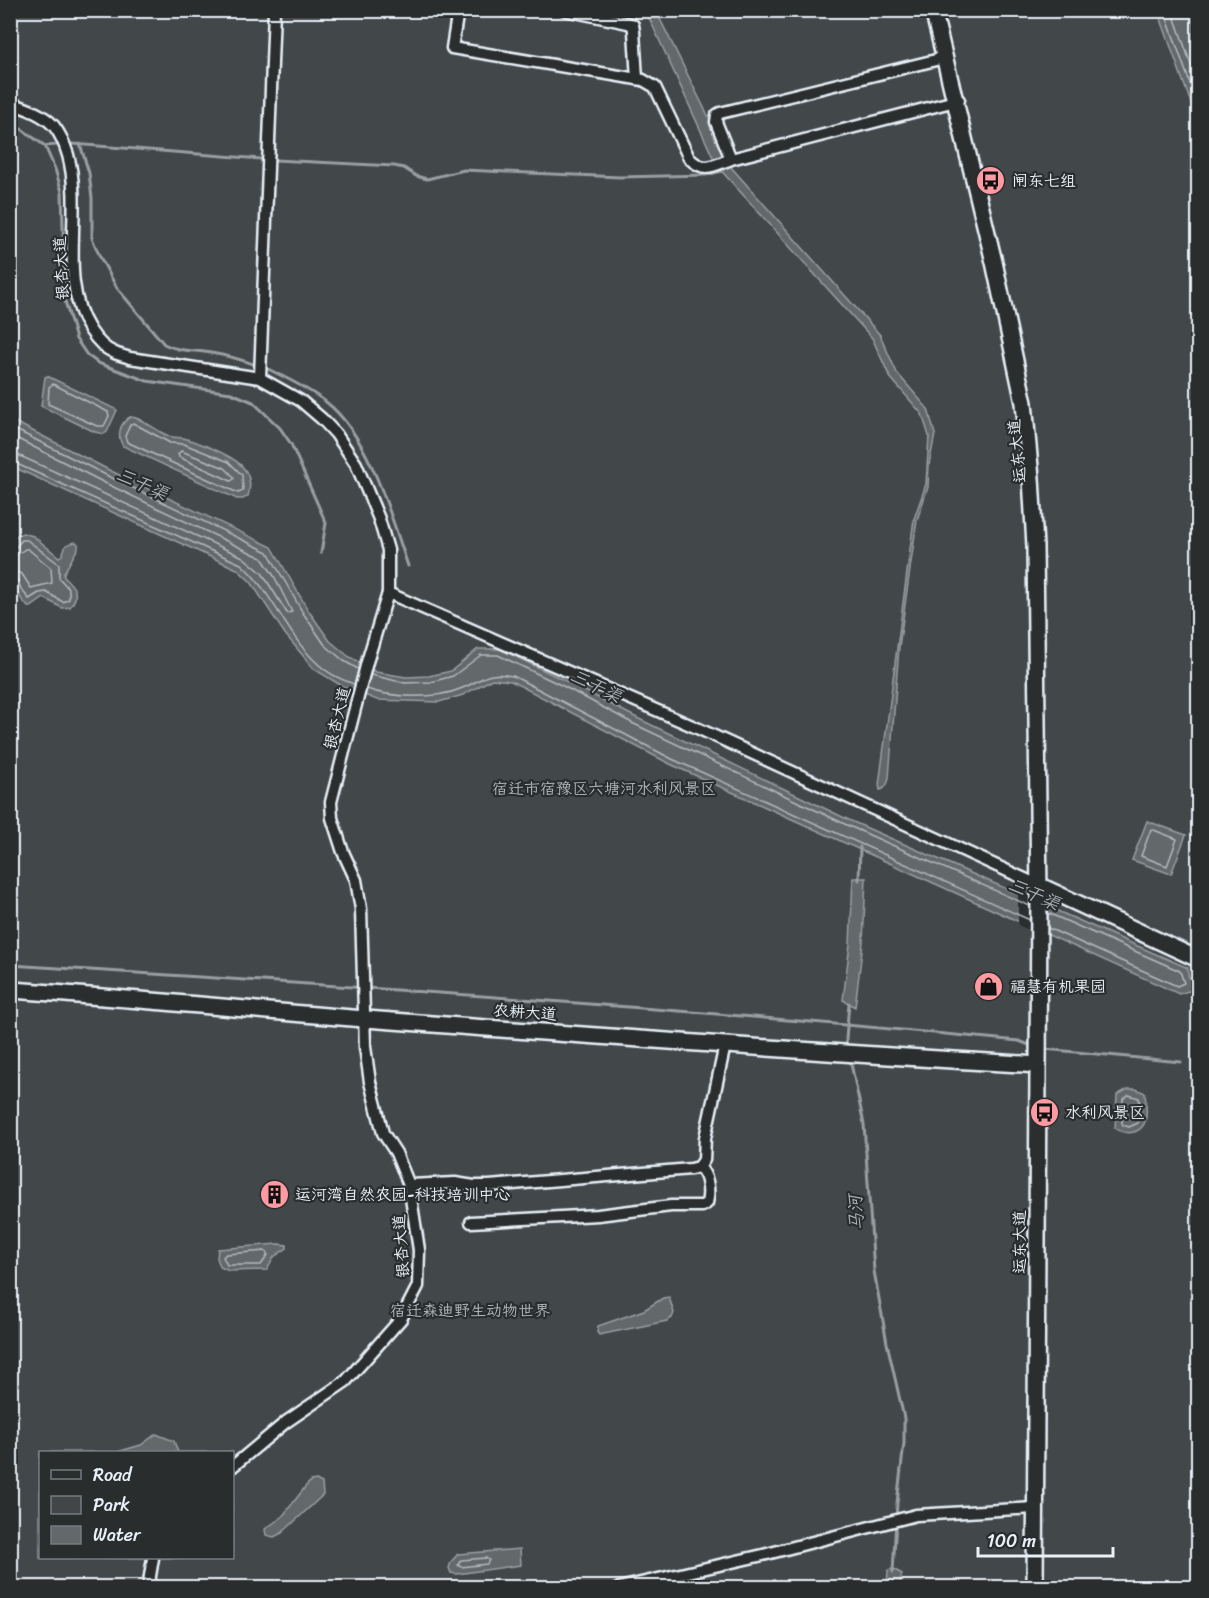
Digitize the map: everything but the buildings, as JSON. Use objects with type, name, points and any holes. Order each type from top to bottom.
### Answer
[{"type":"main road","name":"运东大道","points":[[933,10],[944,58],[1001,254],[1030,398],[1039,480],[1042,554],[1035,1587]]},
{"type":"main road","name":"运东大道","points":[[939,10],[958,101]]},
{"type":"main road","points":[[1040,890],[1198,959]]},
{"type":"main road","name":"农耕大道","points":[[10,990],[147,999],[363,1019],[875,1056],[1037,1065]]},
{"type":"street","points":[[260,378],[274,10]]},
{"type":"street","points":[[458,10],[452,48],[643,81],[655,87],[689,158],[695,165],[710,167],[730,159],[958,101]]},
{"type":"street","points":[[565,10],[633,25],[637,80]]},
{"type":"street","points":[[730,159],[716,122],[717,115],[720,113],[944,58]]},
{"type":"street","name":"银杏大道","points":[[10,103],[32,110],[54,126],[64,143],[72,171],[75,206],[74,288],[80,312],[103,346],[112,352],[130,358],[260,378],[302,401],[336,434],[356,464],[379,519],[388,550],[388,593],[352,716],[331,801],[334,822],[343,852],[356,880],[361,909],[364,1047],[370,1082],[384,1133],[396,1152],[409,1185],[419,1250],[418,1286],[401,1319],[346,1381],[286,1422],[234,1465]]},
{"type":"street","points":[[388,593],[697,728],[1040,890]]},
{"type":"street","points":[[409,1185],[455,1183],[489,1186],[699,1167],[704,1160],[705,1138],[725,1045]]},
{"type":"street","points":[[471,1222],[598,1215],[671,1206],[702,1206],[707,1203],[709,1195],[703,1171],[699,1167]]},
{"type":"street","points":[[618,1587],[763,1555],[916,1515],[1035,1508]]},
{"type":"street","points":[[148,1587],[153,1559]]},
{"type":"green space","name":"宿迁市宿豫区六塘河水利风景区","points":[[11,11],[1198,11],[1198,1587],[11,1588]]},
{"type":"water","points":[[646,11],[656,11],[725,150],[731,167],[880,335],[897,373],[928,409],[935,434],[929,465],[928,487],[917,520],[899,647],[889,778],[886,786],[880,790],[914,519],[926,484],[929,436],[922,414],[890,377],[872,338],[717,166]]},
{"type":"water","points":[[1158,11],[1198,11],[1198,123]]},
{"type":"water","points":[[47,376],[117,410],[107,432],[104,434],[95,432],[41,406]]},
{"type":"water","points":[[130,417],[167,435],[217,450],[233,459],[240,464],[249,477],[248,496],[237,499],[123,446],[120,430]]},
{"type":"water","points":[[11,420],[111,471],[272,547],[308,610],[330,641],[348,656],[376,672],[406,677],[429,676],[451,671],[478,649],[500,649],[851,821],[1188,968],[1190,979],[1198,986],[1198,995],[1188,991],[1179,994],[670,764],[511,681],[492,679],[463,695],[439,702],[377,700],[342,686],[314,669],[285,634],[251,582],[237,569],[11,466]]},
{"type":"water","points":[[23,533],[33,536],[59,557],[66,545],[75,542],[78,544],[64,573],[64,577],[76,594],[70,607],[62,608],[44,598],[28,607],[22,599],[13,582],[10,553],[17,535]]},
{"type":"water","points":[[1147,821],[1186,835],[1171,874],[1132,860]]},
{"type":"water","points":[[853,878],[866,878],[863,942],[855,1007],[843,1000],[850,944]]},
{"type":"water","points":[[1128,1089],[1136,1089],[1145,1093],[1146,1110],[1143,1126],[1129,1133],[1115,1128],[1117,1095]]},
{"type":"water","points":[[287,1245],[287,1248],[274,1257],[267,1270],[229,1271],[220,1267],[217,1258],[218,1249]]},
{"type":"water","points":[[669,1297],[674,1313],[667,1321],[599,1335],[597,1332],[598,1326],[644,1310],[663,1298]]},
{"type":"water","points":[[156,1434],[174,1441],[178,1451],[120,1451],[141,1445]]},
{"type":"water","points":[[316,1480],[322,1483],[323,1495],[282,1533],[274,1537],[266,1535],[265,1529],[282,1517],[306,1486]]},
{"type":"water","points":[[520,1549],[521,1565],[457,1574],[451,1573],[449,1568],[458,1554]]},
{"type":"water","points":[[893,1569],[902,1574],[899,1587],[887,1587],[888,1570]]},
{"type":"pier","points":[[1018,891],[1041,900],[1040,935],[1018,925]]},
{"type":"waterway","points":[[10,123],[45,146],[55,169],[62,192],[65,301],[76,339],[87,355],[98,363],[147,381],[231,393],[253,402],[280,428],[291,444],[326,523],[321,553]]},
{"type":"waterway","points":[[73,144],[261,159]]},
{"type":"waterway","points":[[80,144],[89,173],[92,198],[92,238],[117,288],[164,344],[181,350],[222,355],[253,364]]},
{"type":"waterway","points":[[45,146],[57,145]]},
{"type":"waterway","points":[[275,160],[394,166],[404,168],[416,176],[427,179],[464,170],[620,177],[706,175],[722,171]]},
{"type":"waterway","points":[[266,368],[326,402],[341,416],[355,435],[377,478],[408,566]]},
{"type":"waterway","name":"马河","points":[[859,880],[860,847]]},
{"type":"waterway","points":[[10,965],[641,1008],[1019,1041],[1032,1046]]},
{"type":"waterway","name":"马河","points":[[848,1050],[846,1039],[849,1003]]},
{"type":"waterway","points":[[1044,1049],[1181,1062]]},
{"type":"waterway","name":"马河","points":[[850,1059],[864,1124],[874,1271],[904,1418],[893,1572]]},
{"type":"place","name":"闸东七组","points":[[991,180]]},
{"type":"place","name":"福慧有机果园","points":[[989,986]]},
{"type":"place","name":"水利风景区","points":[[1044,1112]]},
{"type":"place","name":"运河湾自然农园-科技培训中心","points":[[274,1194]]},
{"type":"water label","name":"三干渠","points":[[142,484]]},
{"type":"water label","name":"三干渠","points":[[596,686]]},
{"type":"water label","name":"三干渠","points":[[1034,894]]},
{"type":"park label","name":"宿迁森迪野生动物世界","points":[[470,1310]]}]
